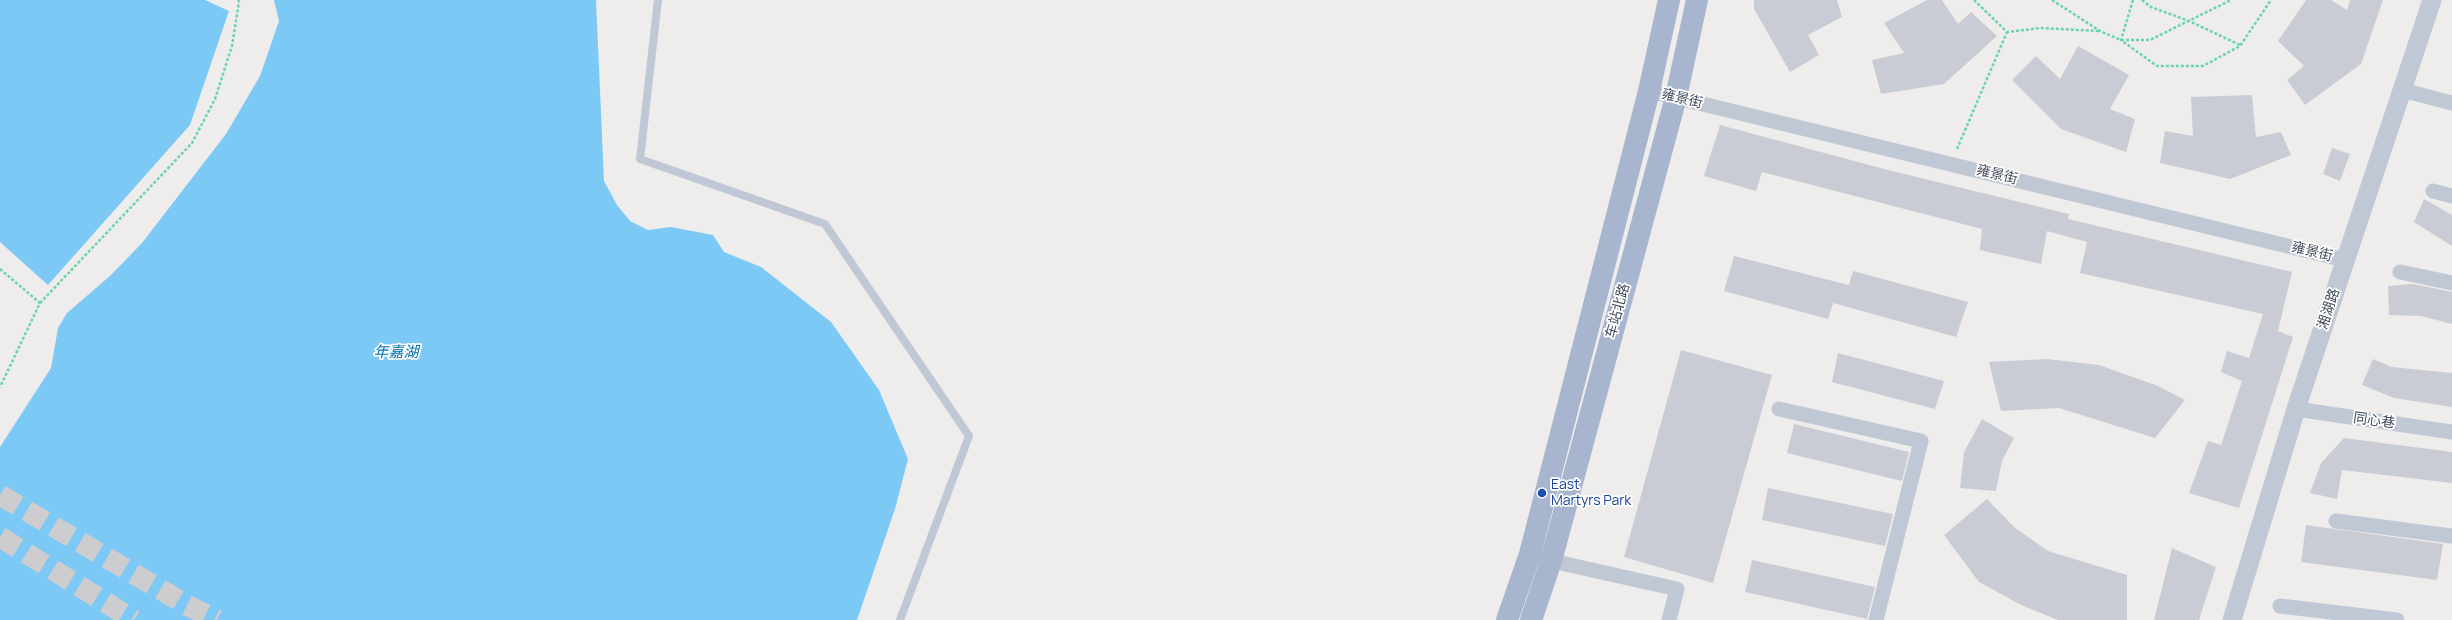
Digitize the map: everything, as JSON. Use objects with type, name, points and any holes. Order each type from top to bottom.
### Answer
[{"type":"main road","name":"车站北路","points":[[1507,620],[1530,554],[1649,91],[1668,0]]},
{"type":"main road","name":"车站北路","points":[[1531,620],[1551,561],[1676,97],[1697,0]]},
{"type":"street","name":"湘湖路","points":[[2232,620],[2296,409],[2432,0]]},
{"type":"street","points":[[2402,90],[2452,103]]},
{"type":"street","name":"雍景街","points":[[1649,91],[1951,163],[2345,260]]},
{"type":"street","points":[[2433,191],[2452,196]]},
{"type":"street","points":[[2400,272],[2452,283]]},
{"type":"street","points":[[1779,409],[1921,441],[1876,620]]},
{"type":"street","name":"同心巷","points":[[2296,409],[2452,432]]},
{"type":"street","points":[[2336,521],[2452,536]]},
{"type":"street","points":[[1530,554],[1551,561],[1677,589],[1669,620]]},
{"type":"street","points":[[2280,606],[2397,620]]},
{"type":"lane","points":[[658,0],[640,159],[825,224],[969,436],[900,620]]},
{"type":"path","points":[[0,387],[40,303],[192,143],[215,99],[232,46],[239,2],[238,0]]},
{"type":"path","points":[[1974,0],[2007,32]]},
{"type":"path","points":[[2052,0],[2100,32],[2122,40],[2157,66],[2203,66],[2240,46],[2271,0]]},
{"type":"path","points":[[2122,40],[2133,0]]},
{"type":"path","points":[[2142,0],[2151,7],[2189,21],[2240,46]]},
{"type":"path","points":[[2122,40],[2150,40],[2224,2],[2231,0]]},
{"type":"path","points":[[2007,32],[2041,28],[2100,32]]},
{"type":"path","points":[[1951,163],[2007,32]]},
{"type":"path","points":[[0,269],[40,303]]},
{"type":"water","points":[[0,0],[205,0],[229,11],[190,125],[48,285],[0,242]]},
{"type":"water","name":"年嘉湖","points":[[274,0],[596,0],[604,181],[617,205],[630,221],[648,230],[671,227],[713,235],[724,252],[761,267],[831,322],[879,390],[908,459],[895,509],[857,620],[0,620],[0,447],[51,368],[58,328],[67,313],[111,275],[142,243],[226,134],[260,76],[279,21]]},
{"type":"building","points":[[1754,0],[1837,0],[1842,17],[1808,35],[1819,55],[1790,72],[1754,9]]},
{"type":"building","points":[[1927,0],[1942,0],[1958,24],[1971,12],[1997,36],[1944,84],[1881,94],[1872,60],[1904,53],[1884,23]]},
{"type":"building","points":[[2306,0],[2331,0],[2347,10],[2350,0],[2383,0],[2361,64],[2305,105],[2287,80],[2304,66],[2278,41]]},
{"type":"building","points":[[2078,46],[2129,75],[2110,109],[2135,119],[2126,152],[2061,129],[2012,80],[2036,56],[2060,79]]},
{"type":"building","points":[[2252,95],[2256,137],[2281,132],[2291,155],[2230,179],[2160,163],[2165,131],[2193,136],[2191,97]]},
{"type":"building","points":[[1720,125],[1888,170],[2069,214],[2068,219],[2292,272],[2278,331],[2293,337],[2239,508],[2189,493],[2208,441],[2221,445],[2242,381],[2221,372],[2227,351],[2249,358],[2263,314],[2080,273],[2087,242],[2047,231],[2041,264],[1980,250],[1982,229],[1762,172],[1756,191],[1704,176]]},
{"type":"building","points":[[2332,148],[2350,154],[2340,181],[2323,174]]},
{"type":"building","points":[[2424,199],[2452,215],[2452,246],[2414,222]]},
{"type":"building","points":[[1734,256],[1849,285],[1853,271],[1968,302],[1956,337],[1833,303],[1828,319],[1724,291]]},
{"type":"building","points":[[2413,284],[2452,292],[2452,324],[2421,316],[2389,315],[2388,286]]},
{"type":"building","points":[[1681,350],[1772,375],[1713,583],[1624,557]]},
{"type":"building","points":[[1838,353],[1944,381],[1935,409],[1832,382]]},
{"type":"building","points":[[2047,359],[2099,365],[2158,386],[2185,400],[2155,438],[2059,408],[2001,411],[1989,362]]},
{"type":"building","points":[[2373,359],[2392,367],[2452,373],[2452,407],[2394,398],[2362,385]]},
{"type":"building","points":[[1982,419],[2014,438],[2002,461],[1996,491],[1960,488],[1964,452]]},
{"type":"building","points":[[1794,424],[1909,452],[1902,481],[1787,453]]},
{"type":"building","points":[[2344,438],[2452,452],[2452,483],[2342,470],[2337,499],[2310,493],[2321,463]]},
{"type":"building","points":[[1768,488],[1893,514],[1885,546],[1762,520]]},
{"type":"building","points":[[1987,499],[2014,527],[2048,551],[2127,575],[2127,620],[2058,620],[2021,605],[1979,582],[1944,535]]},
{"type":"building","points":[[2306,525],[2443,544],[2437,580],[2301,562]]},
{"type":"building","points":[[2172,548],[2216,567],[2199,620],[2154,620]]},
{"type":"building","points":[[1752,560],[1875,587],[1867,619],[1745,592]]},
{"type":"tunnel","points":[[0,495],[187,605],[217,620]]},
{"type":"tunnel","points":[[0,537],[134,620]]},
{"type":"place","name":"East Martyrs Park","points":[[1542,493]]}]
